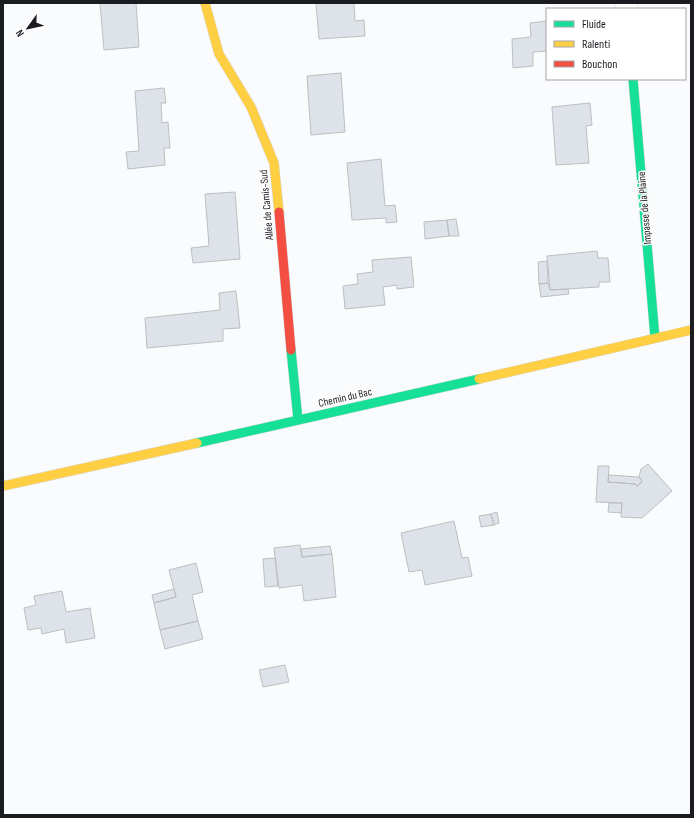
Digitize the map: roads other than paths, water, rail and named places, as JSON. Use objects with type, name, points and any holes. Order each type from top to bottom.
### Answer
[{"type":"street","name":"Allée de Camis-Sud","points":[[205,3],[219,54],[251,108],[274,163],[298,420]]},
{"type":"street","name":"Impasse de la Plaine","points":[[633,80],[655,338]]},
{"type":"street","name":"Chemin du Bac","points":[[3,486],[691,330]]}]
